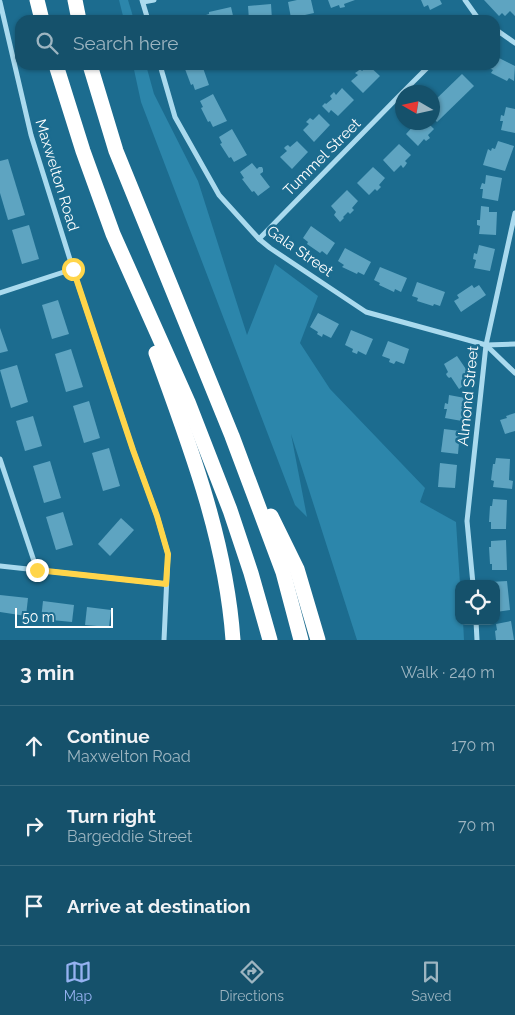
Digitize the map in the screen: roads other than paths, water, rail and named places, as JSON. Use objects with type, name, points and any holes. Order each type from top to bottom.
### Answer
[{"type":"highway","points":[[37,0],[41,15]]},
{"type":"highway","points":[[44,0],[46,15]]},
{"type":"highway","points":[[75,0],[78,15]]},
{"type":"highway","points":[[58,70],[83,151],[200,478],[219,547],[233,640]]},
{"type":"highway","points":[[92,70],[116,151],[232,436],[283,572],[301,640]]},
{"type":"highway","points":[[113,234],[188,402],[207,450],[245,555],[270,640]]},
{"type":"highway","points":[[232,436],[297,570],[318,640]]},
{"type":"street","points":[[146,15],[142,1],[154,0]]},
{"type":"street","points":[[466,0],[475,15]]},
{"type":"street","name":"Maxwelton Road","points":[[0,2],[15,66]]},
{"type":"street","points":[[500,32],[515,42]]},
{"type":"street","name":"Maxwelton Road","points":[[16,70],[31,135],[73,269],[157,516],[168,554],[164,640]]},
{"type":"street","name":"Gala Street","points":[[161,70],[175,117],[219,194],[259,239],[270,248],[366,312],[486,345],[515,344]]},
{"type":"street","name":"Tummel Street","points":[[411,85],[425,70]]},
{"type":"street","name":"Tummel Street","points":[[259,239],[395,101]]},
{"type":"street","name":"Almond Street","points":[[473,580],[467,521],[486,345],[515,213]]},
{"type":"street","points":[[0,293],[73,269]]},
{"type":"street","points":[[486,345],[515,373]]},
{"type":"street","points":[[0,459],[37,570]]},
{"type":"street","points":[[0,566],[166,584]]},
{"type":"street","points":[[476,625],[477,640]]}]
